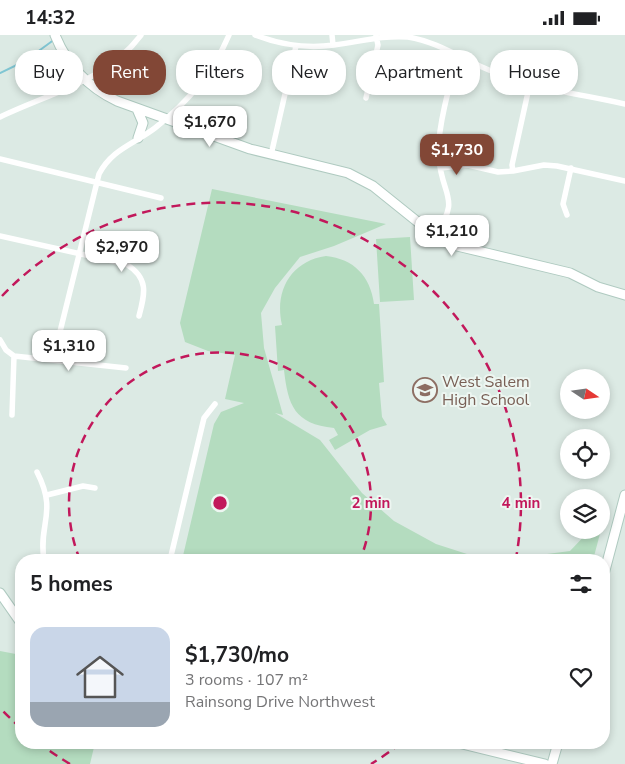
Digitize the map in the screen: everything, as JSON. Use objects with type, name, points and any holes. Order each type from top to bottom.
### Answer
[{"type":"street","points":[[55,35],[70,63],[86,81],[108,97],[165,119],[271,155],[355,176],[381,192],[436,235],[461,248],[570,273],[598,287],[625,295]]},
{"type":"street","points":[[0,117],[86,81],[124,54],[141,35]]},
{"type":"street","points":[[53,360],[99,173],[110,156],[165,119],[182,105],[203,81],[229,35]]},
{"type":"street","points":[[256,35],[296,46],[333,45],[376,37],[409,37],[426,41],[446,50]]},
{"type":"street","points":[[332,35],[333,45]]},
{"type":"street","points":[[366,98],[378,45],[376,37]]},
{"type":"street","points":[[271,155],[296,46]]},
{"type":"street","points":[[578,94],[625,104]]},
{"type":"street","points":[[436,235],[450,210],[449,196],[441,168],[440,134],[448,95]]},
{"type":"street","points":[[513,171],[512,165],[527,95]]},
{"type":"street","points":[[137,109],[144,123],[138,138]]},
{"type":"street","points":[[0,159],[161,198]]},
{"type":"street","points":[[441,168],[468,165],[498,172],[544,165],[571,168],[625,181]]},
{"type":"street","points":[[567,215],[563,204],[571,168]]},
{"type":"street","points":[[0,236],[126,264],[135,269],[140,276],[144,290],[140,316]]},
{"type":"street","points":[[0,340],[6,350],[14,356],[126,368]]},
{"type":"street","points":[[12,415],[14,356]]},
{"type":"street","points":[[171,554],[204,418],[215,404]]},
{"type":"street","points":[[37,472],[47,495],[48,515],[44,535],[44,554]]},
{"type":"street","points":[[47,495],[83,486],[95,487]]},
{"type":"street","points":[[609,554],[625,495]]},
{"type":"street","points":[[0,593],[15,612]]},
{"type":"street","points":[[483,749],[545,764]]},
{"type":"street","points":[[552,764],[556,749]]},
{"type":"green space","points":[[212,189],[386,224],[334,246],[300,257],[275,288],[261,313],[264,348],[283,415],[275,413],[320,440],[362,493],[394,521],[436,544],[467,554],[183,554],[214,424],[221,412],[244,403],[225,399],[235,355],[208,351],[185,342],[180,323]]},
{"type":"green space","points":[[410,237],[414,300],[380,302],[376,239]]},
{"type":"green space","points":[[326,256],[345,261],[359,271],[369,285],[374,304],[379,304],[384,382],[379,383],[382,417],[387,425],[370,430],[335,450],[329,440],[338,435],[334,428],[310,422],[296,411],[291,403],[284,370],[278,371],[275,326],[282,325],[281,301],[283,290],[288,280],[303,264]]},
{"type":"green space","points":[[581,539],[599,539],[595,554],[547,554],[570,551]]},
{"type":"green space","points":[[0,651],[15,654],[15,749],[94,749],[90,764],[0,764]]},
{"type":"waterway","points":[[0,73],[25,61],[55,39]]},
{"type":"place","name":"West Salem High School","points":[[425,390]]}]
